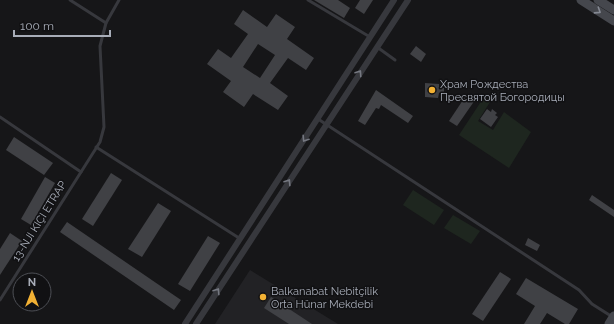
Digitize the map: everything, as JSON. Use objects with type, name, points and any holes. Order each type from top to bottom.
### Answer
[{"type":"street","points":[[185,324],[394,0]]},
{"type":"street","points":[[196,324],[326,123],[408,0]]},
{"type":"street","points":[[581,0],[614,21]]},
{"type":"street","points":[[598,0],[614,10]]},
{"type":"lane","points":[[70,0],[106,23]]},
{"type":"lane","name":"13-NJI KIÇI ETRAP","points":[[0,300],[100,142],[104,127],[100,46],[106,23],[119,0]]},
{"type":"lane","points":[[308,0],[370,37]]},
{"type":"lane","points":[[377,47],[395,60]]},
{"type":"lane","points":[[0,117],[81,172]]},
{"type":"lane","points":[[317,119],[326,123],[579,290],[592,304],[612,319]]},
{"type":"lane","points":[[96,147],[240,238]]},
{"type":"shaded area","points":[[484,97],[490,102],[478,121],[493,130],[504,112],[531,132],[509,168],[459,135]]},
{"type":"shaded area","points":[[413,190],[444,210],[434,225],[403,205]]},
{"type":"shaded area","points":[[453,215],[480,231],[471,244],[444,228]]},
{"type":"shaded area","name":"Balkanabat Nebitçilik Orta Hünar Mekdebi","points":[[250,270],[338,324],[215,324]]},
{"type":"building","points":[[314,0],[338,0],[350,8],[344,18]]},
{"type":"building","points":[[360,0],[373,0],[364,14],[355,8]]},
{"type":"building","points":[[243,10],[267,27],[276,14],[295,27],[287,39],[314,58],[306,70],[288,58],[270,83],[288,96],[278,110],[253,94],[244,107],[223,92],[231,81],[207,64],[218,49],[231,58],[248,34],[234,24]],"holes":[[[258,44],[275,55],[260,78],[243,67]]]},
{"type":"building","points":[[416,46],[426,54],[421,62],[410,54]]},
{"type":"building","name":"Храм Рождества Пресвятой Богородицы","points":[[425,83],[439,84],[439,88],[444,88],[444,93],[439,93],[438,98],[425,97]]},
{"type":"building","points":[[376,90],[413,116],[408,123],[381,105],[379,109],[376,108],[365,125],[358,121]]},
{"type":"building","points":[[467,94],[475,100],[457,126],[449,121]]},
{"type":"building","points":[[487,109],[491,112],[492,109],[497,113],[495,115],[498,117],[491,127],[480,119]]},
{"type":"building","points":[[14,137],[53,163],[44,175],[6,150]]},
{"type":"building","points":[[111,173],[122,180],[93,226],[82,219]]},
{"type":"building","points":[[45,177],[55,183],[31,225],[21,219]]},
{"type":"building","points":[[592,195],[614,210],[614,217],[589,200]]},
{"type":"building","points":[[158,203],[171,211],[142,257],[128,249]]},
{"type":"building","points":[[67,222],[181,300],[174,310],[60,232]]},
{"type":"building","points":[[10,233],[22,241],[0,275],[0,249]]},
{"type":"building","points":[[208,236],[220,243],[190,291],[178,284]]},
{"type":"building","points":[[528,238],[540,245],[537,251],[525,245]]},
{"type":"building","points":[[500,272],[511,279],[483,321],[472,314]]},
{"type":"building","points":[[526,278],[578,309],[569,324],[565,324],[547,313],[540,324],[524,324],[535,306],[516,294]]},
{"type":"building","points":[[271,297],[312,324],[289,324],[264,308]]},
{"type":"place","name":"Храм Рождества Пресвятой Богородицы","points":[[432,90]]},
{"type":"place","name":"Balkanabat Nebitçilik Orta Hünar Mekdebi","points":[[263,297]]}]
